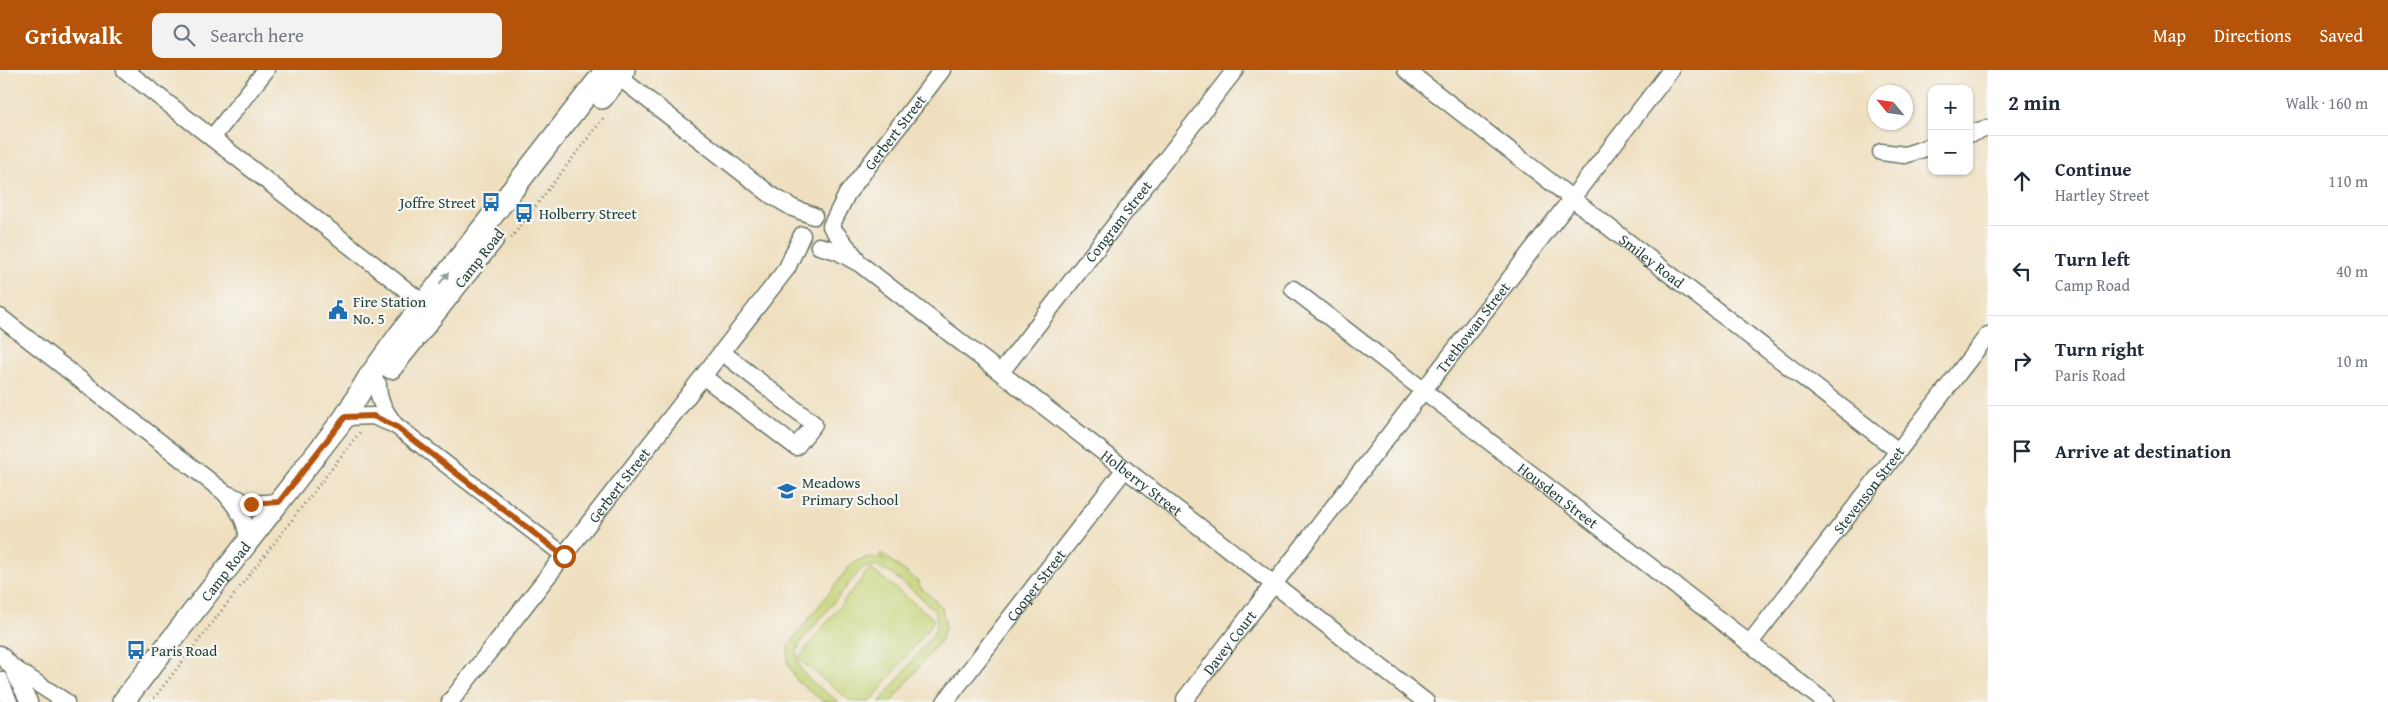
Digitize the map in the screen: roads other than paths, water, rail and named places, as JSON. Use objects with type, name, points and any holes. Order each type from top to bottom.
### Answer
[{"type":"main road","name":"Camp Road","points":[[123,702],[345,417],[369,377],[430,308],[615,72]]},
{"type":"main road","name":"Camp Road","points":[[345,417],[378,384],[430,308]]},
{"type":"street","points":[[125,70],[430,308]]},
{"type":"street","points":[[212,138],[266,70]]},
{"type":"street","name":"Gerbert Street","points":[[832,227],[847,194],[942,70]]},
{"type":"street","name":"Congram Street","points":[[1001,372],[1235,70]]},
{"type":"street","name":"Smiley Road","points":[[1406,70],[1898,451]]},
{"type":"street","name":"Trethowan Street","points":[[1274,584],[1671,70]]},
{"type":"street","points":[[615,72],[771,195],[793,208],[826,218],[832,227],[828,242],[809,239],[771,195]]},
{"type":"street","points":[[1973,133],[1988,128]]},
{"type":"street","points":[[1881,152],[1905,155],[1928,147]]},
{"type":"street","name":"Gerbert Street","points":[[816,215],[847,194]]},
{"type":"street","points":[[809,239],[806,220],[816,215]]},
{"type":"street","name":"Holberry Street","points":[[832,227],[860,264]]},
{"type":"street","name":"Gerbert Street","points":[[450,702],[809,239]]},
{"type":"street","name":"Holberry Street","points":[[809,239],[837,251],[860,264],[1274,584],[1422,701]]},
{"type":"street","name":"Housden Street","points":[[1293,290],[1824,702]]},
{"type":"street","points":[[0,317],[225,493],[242,515],[247,527],[248,542]]},
{"type":"street","name":"Stevenson Street","points":[[1749,644],[1988,335]]},
{"type":"street","points":[[704,376],[796,446],[814,424],[723,352]]},
{"type":"street","points":[[378,384],[378,398],[381,406],[395,426]]},
{"type":"street","points":[[345,417],[373,416],[395,426],[564,556]]},
{"type":"street","name":"Cooper Street","points":[[945,702],[1125,469]]},
{"type":"street","points":[[225,493],[251,504],[279,502]]},
{"type":"street","name":"Davey Court","points":[[1184,699],[1274,584]]},
{"type":"street","points":[[0,654],[12,667],[66,702]]},
{"type":"street","points":[[12,667],[29,702]]},
{"type":"street","points":[[0,680],[9,702]]},
{"type":"place","name":"Joffre Street","points":[[491,202]]},
{"type":"place","name":"Holberry Street","points":[[524,213]]},
{"type":"place","name":"Fire Station No. 5","points":[[338,310]]},
{"type":"place","name":"Meadows Primary School","points":[[787,491]]},
{"type":"place","name":"Paris Road","points":[[136,650]]}]
